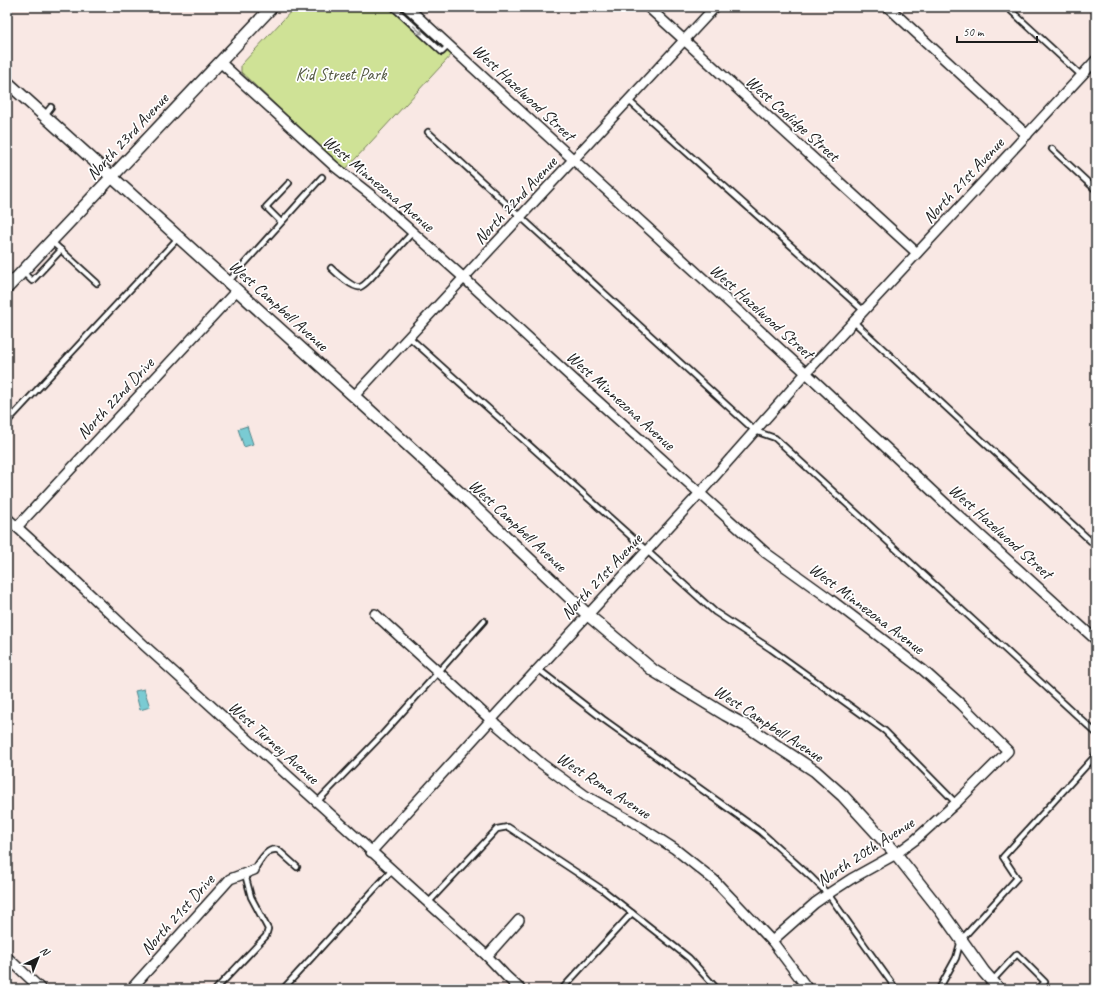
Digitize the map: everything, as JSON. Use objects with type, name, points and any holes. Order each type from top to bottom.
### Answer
[{"type":"street","name":"North 23rd Avenue","points":[[7,288],[272,7]]},
{"type":"street","name":"West Hazelwood Street","points":[[407,7],[446,49],[573,160],[806,373],[946,504],[1096,640]]},
{"type":"street","name":"West Coolidge Street","points":[[648,7],[917,253]]},
{"type":"street","name":"North 22nd Avenue","points":[[354,396],[715,7]]},
{"type":"street","points":[[888,7],[1027,135]]},
{"type":"street","name":"North 21st Avenue","points":[[371,852],[700,493],[806,373],[1096,60]]},
{"type":"street","name":"West Minnezona Avenue","points":[[220,62],[334,166],[371,195],[413,232],[564,371],[766,553],[830,599],[923,670],[962,705],[1008,751]]},
{"type":"street","name":"West Campbell Avenue","points":[[7,82],[460,493],[588,615],[654,671],[748,727],[815,771],[843,796],[896,854],[941,911],[984,972],[995,985]]},
{"type":"street","name":"North 22nd Drive","points":[[17,527],[237,290]]},
{"type":"street","name":"West Turney Avenue","points":[[7,518],[145,646],[487,956],[514,987]]},
{"type":"street","name":"West Roma Avenue","points":[[375,614],[491,720],[542,764],[586,796],[633,822],[675,849],[714,880],[772,941],[808,989]]},
{"type":"street","name":"North 20th Avenue","points":[[772,941],[815,903],[851,879],[896,854],[915,840],[956,803],[1008,751]]},
{"type":"street","name":"North 21st Drive","points":[[130,989],[230,879],[254,870]]},
{"type":"street","points":[[487,956],[519,920]]},
{"type":"street","points":[[7,957],[41,989]]},
{"type":"lane","points":[[393,7],[446,49]]},
{"type":"lane","points":[[1007,7],[1082,76]]},
{"type":"lane","points":[[628,100],[864,311]]},
{"type":"lane","points":[[44,116],[51,107]]},
{"type":"lane","points":[[428,132],[755,431],[775,438],[1096,733]]},
{"type":"lane","points":[[1052,149],[1096,190]]},
{"type":"lane","points":[[228,282],[322,177]]},
{"type":"lane","points":[[282,222],[266,207],[289,183]]},
{"type":"lane","points":[[331,268],[352,284],[360,287],[368,281],[413,232]]},
{"type":"lane","points":[[7,422],[179,237]]},
{"type":"lane","points":[[51,241],[97,283]]},
{"type":"lane","points":[[23,271],[32,280],[61,250]]},
{"type":"lane","points":[[854,322],[1096,546]]},
{"type":"lane","points":[[409,337],[715,612],[771,649],[885,731],[956,803]]},
{"type":"lane","points":[[317,802],[382,735],[484,621]]},
{"type":"lane","points":[[538,669],[603,720],[761,832],[828,894],[896,989]]},
{"type":"lane","points":[[939,989],[956,958],[961,940],[1018,878],[1003,857],[1096,755]]},
{"type":"lane","points":[[428,903],[497,829],[508,828],[603,890],[689,958],[717,989]]},
{"type":"lane","points":[[254,870],[267,853],[275,850],[278,850],[298,867]]},
{"type":"lane","points":[[283,989],[392,870]]},
{"type":"lane","points":[[216,989],[266,936],[268,928],[251,897],[245,874]]},
{"type":"lane","points":[[562,989],[632,913]]},
{"type":"lane","points":[[995,985],[1017,954],[1045,982],[1038,989]]},
{"type":"green space","name":"Kid Street Park","points":[[295,7],[405,7],[454,52],[345,170],[241,72],[241,65]]},
{"type":"water","points":[[247,426],[253,444],[244,447],[238,429]]},
{"type":"water","points":[[144,689],[150,707],[140,710],[135,691]]}]
